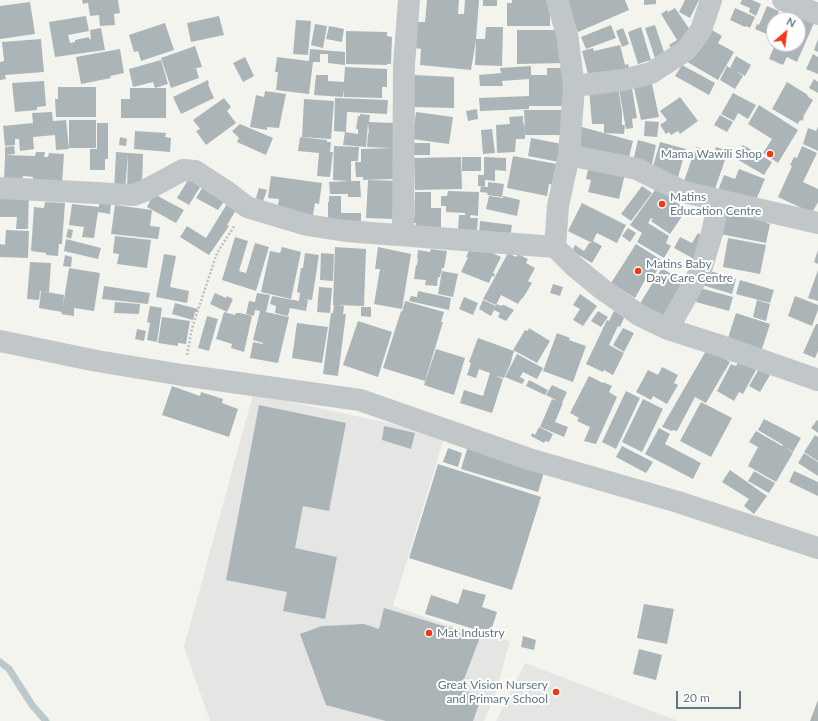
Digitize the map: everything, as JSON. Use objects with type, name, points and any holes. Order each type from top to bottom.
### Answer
[{"type":"street","points":[[403,235],[404,65],[409,0]]},
{"type":"street","points":[[555,247],[558,206],[569,155],[574,86],[567,35],[557,0]]},
{"type":"street","points":[[574,86],[623,80],[651,73],[684,51],[691,44],[701,30],[711,0]]},
{"type":"street","points":[[783,0],[818,14]]},
{"type":"street","points":[[569,155],[637,169],[684,192],[818,223]]},
{"type":"street","points":[[0,188],[134,195],[183,170],[195,171],[226,191],[247,207],[307,225],[346,231],[555,247],[574,266],[602,289],[639,315],[668,329],[818,380]]},
{"type":"street","points":[[668,329],[701,270],[712,233],[719,201]]},
{"type":"street","points":[[0,342],[97,361],[182,375],[360,400],[529,459],[678,502],[818,548]]},
{"type":"path","points":[[182,375],[192,328],[217,253],[247,207]]},
{"type":"shaded area","points":[[253,394],[445,435],[393,606],[448,625],[510,641],[495,696],[484,721],[210,721],[184,647]]},
{"type":"shaded area","name":"Great Vision Nursery and Primary School","points":[[525,663],[678,721],[496,721]]},
{"type":"building","points":[[82,0],[118,0],[120,13],[114,14],[115,25],[100,26],[99,15],[90,16],[88,3],[83,4]]},
{"type":"building","points":[[427,0],[459,0],[458,14],[464,14],[465,0],[479,0],[476,39],[485,39],[486,27],[503,27],[502,66],[475,65],[476,40],[471,70],[420,65],[421,49],[415,48],[418,22],[425,22]]},
{"type":"building","points":[[483,0],[497,0],[497,6],[483,6]]},
{"type":"building","points":[[512,0],[550,0],[550,26],[507,26],[507,3],[512,3]]},
{"type":"building","points":[[564,0],[625,0],[629,10],[578,32]]},
{"type":"building","points":[[644,0],[656,0],[656,4],[644,5]]},
{"type":"building","points":[[685,0],[699,0],[690,18],[679,12]]},
{"type":"building","points":[[742,0],[752,0],[761,4],[756,16],[749,12],[750,8],[740,4]]},
{"type":"building","points":[[30,2],[35,34],[0,39],[0,6]]},
{"type":"building","points":[[789,5],[817,16],[806,41],[806,12],[786,12]]},
{"type":"building","points":[[767,6],[779,11],[766,12],[766,34],[755,29],[757,24],[759,25]]},
{"type":"building","points":[[675,8],[695,37],[675,54],[669,45],[677,40],[661,14],[667,10],[668,12]]},
{"type":"building","points":[[735,8],[755,17],[750,28],[730,20]]},
{"type":"building","points":[[86,16],[89,31],[68,35],[70,43],[75,42],[75,40],[89,37],[89,39],[91,39],[90,30],[101,28],[105,50],[55,57],[49,22]]},
{"type":"building","points":[[219,16],[224,35],[191,42],[187,23]]},
{"type":"building","points":[[296,20],[311,21],[308,55],[293,54]]},
{"type":"building","points":[[165,23],[174,50],[141,61],[138,51],[134,52],[129,35]]},
{"type":"building","points":[[315,24],[327,26],[323,48],[311,45]]},
{"type":"building","points":[[611,25],[616,38],[586,49],[581,37]]},
{"type":"building","points":[[655,25],[665,55],[655,58],[645,28]]},
{"type":"building","points":[[329,26],[344,29],[342,42],[326,39]]},
{"type":"building","points":[[641,27],[651,60],[638,64],[628,32]]},
{"type":"building","points":[[707,27],[722,36],[718,43],[734,52],[718,80],[684,60]]},
{"type":"building","points":[[623,28],[629,44],[622,47],[616,31]]},
{"type":"building","points":[[517,30],[559,30],[567,63],[517,64]]},
{"type":"building","points":[[346,31],[387,32],[387,36],[392,37],[391,64],[346,64]]},
{"type":"building","points":[[41,39],[44,72],[5,75],[6,79],[0,80],[0,62],[4,61],[2,42]]},
{"type":"building","points":[[818,39],[818,52],[814,50]]},
{"type":"building","points":[[620,45],[625,65],[628,64],[630,72],[590,82],[582,51],[593,48],[594,51]]},
{"type":"building","points":[[195,46],[202,67],[196,68],[199,78],[171,88],[161,58]]},
{"type":"building","points":[[120,49],[124,73],[110,76],[111,78],[81,84],[76,57]]},
{"type":"building","points":[[310,49],[345,52],[345,65],[328,63],[328,54],[320,54],[320,62],[313,62],[309,94],[276,90],[278,72],[275,72],[277,57],[309,61]]},
{"type":"building","points":[[772,52],[801,52],[797,62],[787,57],[783,65],[769,59]]},
{"type":"building","points":[[813,54],[818,57],[818,74],[806,69]]},
{"type":"building","points":[[736,56],[751,65],[745,76],[736,71],[743,76],[735,89],[720,80],[727,66],[730,68]]},
{"type":"building","points":[[245,57],[254,76],[243,82],[233,63]]},
{"type":"building","points":[[161,60],[168,84],[155,88],[153,82],[133,87],[129,69]]},
{"type":"building","points":[[682,65],[715,83],[709,95],[675,76]]},
{"type":"building","points":[[531,66],[531,75],[547,75],[547,68],[570,68],[570,106],[529,106],[529,109],[480,111],[479,98],[529,96],[529,79],[502,81],[503,86],[480,86],[479,75],[501,73],[500,68]]},
{"type":"building","points":[[345,67],[387,69],[387,87],[382,87],[382,98],[344,97],[344,90],[343,97],[314,95],[316,75],[328,75],[328,81],[344,82]]},
{"type":"building","points":[[414,75],[454,77],[454,108],[413,107]]},
{"type":"building","points":[[814,79],[818,82],[818,93],[809,88]]},
{"type":"building","points":[[208,80],[208,84],[214,98],[181,114],[173,97]]},
{"type":"building","points":[[44,81],[46,106],[37,107],[37,110],[15,112],[12,83]]},
{"type":"building","points":[[631,82],[637,118],[632,119],[633,128],[626,129],[618,84]]},
{"type":"building","points":[[787,82],[808,95],[807,96],[813,100],[803,117],[804,118],[802,121],[800,120],[798,124],[772,109]]},
{"type":"building","points":[[652,84],[659,117],[641,120],[634,88]]},
{"type":"building","points":[[58,87],[96,87],[96,117],[56,117],[55,99],[58,99]]},
{"type":"building","points":[[618,87],[622,112],[622,125],[625,125],[624,134],[604,133],[604,124],[592,124],[589,89]]},
{"type":"building","points":[[130,88],[166,88],[166,118],[121,118],[121,99],[130,99]]},
{"type":"building","points":[[265,91],[286,94],[279,128],[267,127],[267,130],[250,127],[256,95],[264,97]]},
{"type":"building","points":[[733,93],[756,105],[748,119],[738,113],[734,121],[721,114]]},
{"type":"building","points":[[680,97],[698,121],[680,134],[678,131],[671,135],[669,132],[666,134],[660,125],[667,120],[660,111]]},
{"type":"building","points":[[224,98],[231,107],[227,111],[236,123],[206,145],[196,131],[200,129],[193,120]]},
{"type":"building","points":[[335,98],[388,100],[387,114],[347,112],[346,132],[334,131]]},
{"type":"building","points":[[304,99],[334,101],[331,139],[302,137]]},
{"type":"building","points":[[759,105],[798,130],[778,163],[763,153],[772,139],[748,124]]},
{"type":"building","points":[[477,109],[478,119],[468,121],[466,111]]},
{"type":"building","points":[[524,110],[562,110],[567,135],[525,135],[525,139],[516,139],[515,152],[497,153],[496,125],[510,124],[509,117],[523,116],[525,132]]},
{"type":"building","points":[[52,112],[53,121],[66,120],[69,149],[56,150],[55,135],[33,137],[34,149],[20,151],[19,139],[15,139],[15,145],[5,146],[3,126],[33,123],[32,113]]},
{"type":"building","points":[[416,112],[453,117],[449,144],[412,139]]},
{"type":"building","points":[[360,114],[370,115],[369,122],[394,123],[395,179],[363,180],[363,177],[356,177],[355,162],[361,162],[361,149],[392,148],[367,147],[369,133],[368,123],[366,147],[343,145],[345,132],[358,134],[358,129],[356,129],[358,116],[360,116]]},
{"type":"building","points":[[720,115],[733,122],[727,132],[714,125]]},
{"type":"building","points":[[69,120],[96,120],[96,148],[69,148]]},
{"type":"building","points":[[645,121],[659,122],[657,137],[644,136]]},
{"type":"building","points":[[97,123],[108,123],[108,159],[105,159],[105,170],[90,170],[90,149],[97,149]]},
{"type":"building","points":[[240,124],[273,138],[266,155],[237,142],[239,138],[232,131]]},
{"type":"building","points":[[582,127],[633,141],[627,165],[576,151]]},
{"type":"building","points":[[818,127],[818,151],[803,144],[808,128],[816,131]]},
{"type":"building","points":[[492,129],[495,153],[483,154],[481,130]]},
{"type":"building","points":[[135,131],[166,133],[165,137],[171,138],[170,152],[134,149]]},
{"type":"building","points":[[120,137],[127,139],[126,146],[119,145]]},
{"type":"building","points":[[300,137],[327,140],[327,142],[331,142],[330,152],[333,152],[330,177],[317,176],[319,153],[298,151]]},
{"type":"building","points":[[531,138],[562,144],[559,162],[528,156]]},
{"type":"building","points":[[638,140],[656,145],[651,169],[633,161]]},
{"type":"building","points":[[660,142],[686,149],[678,177],[652,170]]},
{"type":"building","points":[[410,143],[430,143],[430,155],[410,155]]},
{"type":"building","points":[[743,145],[772,162],[764,175],[735,158]]},
{"type":"building","points":[[14,146],[15,154],[5,155],[5,147]]},
{"type":"building","points":[[334,146],[359,147],[358,161],[351,161],[351,181],[360,181],[361,197],[348,197],[348,194],[330,194],[329,182],[349,181],[333,180]]},
{"type":"building","points":[[802,146],[817,153],[803,182],[818,189],[818,202],[812,213],[778,197],[792,166],[790,165],[794,157],[797,158]]},
{"type":"building","points":[[696,147],[714,153],[716,147],[728,151],[712,198],[683,184]]},
{"type":"building","points":[[36,152],[45,152],[44,157],[48,157],[49,153],[64,154],[62,184],[32,183],[34,177],[23,176],[22,183],[4,182],[5,155],[35,156]]},
{"type":"building","points":[[116,152],[128,153],[125,191],[114,191]]},
{"type":"building","points":[[128,153],[143,154],[142,188],[127,190]]},
{"type":"building","points":[[513,156],[557,164],[553,185],[549,184],[547,196],[507,188]]},
{"type":"building","points":[[461,157],[462,189],[415,190],[414,158]]},
{"type":"building","points":[[462,157],[481,157],[481,171],[462,171]]},
{"type":"building","points":[[484,157],[506,158],[506,171],[495,170],[495,181],[485,180],[485,186],[478,186],[478,175],[484,175]]},
{"type":"building","points":[[590,161],[626,170],[619,199],[588,192],[591,180],[586,179]]},
{"type":"building","points":[[739,169],[765,179],[753,207],[717,193],[724,175],[735,179]]},
{"type":"building","points":[[193,172],[205,179],[189,205],[177,198]]},
{"type":"building","points":[[271,176],[322,183],[319,204],[315,203],[313,215],[277,210],[279,199],[268,198]]},
{"type":"building","points":[[368,180],[401,181],[395,219],[366,218]]},
{"type":"building","points":[[488,182],[504,184],[502,197],[487,195],[488,193],[480,192],[481,186],[488,187]]},
{"type":"building","name":"Matins Education Centre","points":[[660,183],[670,195],[669,198],[687,209],[670,234],[651,221],[653,219],[651,218],[648,223],[669,236],[666,243],[671,246],[664,258],[637,242],[642,233],[630,225]]},
{"type":"building","points":[[204,185],[225,200],[218,210],[196,198]]},
{"type":"building","points":[[642,186],[652,193],[631,221],[621,214]]},
{"type":"building","points":[[259,188],[267,190],[263,201],[256,198]]},
{"type":"building","points":[[29,191],[28,229],[16,229],[17,217],[0,217],[0,195]]},
{"type":"building","points":[[448,191],[479,192],[478,216],[471,215],[470,218],[478,218],[477,231],[458,230],[459,215],[465,215],[465,213],[446,212],[446,206],[441,206],[441,196],[447,196]]},
{"type":"building","points":[[415,192],[431,192],[431,208],[441,208],[441,229],[415,228]]},
{"type":"building","points":[[152,193],[184,210],[176,223],[147,207],[152,197]]},
{"type":"building","points":[[329,196],[341,196],[341,213],[361,213],[361,226],[328,227]]},
{"type":"building","points":[[489,196],[503,198],[503,196],[520,200],[517,216],[486,209]]},
{"type":"building","points":[[230,199],[239,205],[227,225],[229,226],[209,255],[180,237],[187,226],[206,238]]},
{"type":"building","points":[[99,201],[111,203],[110,214],[98,212],[94,238],[82,237],[84,227],[69,225],[72,204],[99,207]]},
{"type":"building","points":[[45,202],[65,203],[62,244],[59,244],[58,256],[46,255],[46,253],[31,251],[34,207],[44,208]]},
{"type":"building","points":[[582,203],[626,225],[617,243],[597,233],[593,241],[602,246],[592,263],[572,251],[575,245],[584,251],[589,243],[592,243],[568,231]]},
{"type":"building","points":[[115,205],[152,210],[150,226],[160,227],[158,239],[111,234]]},
{"type":"building","points":[[740,208],[768,213],[766,223],[770,224],[766,243],[720,234],[724,214],[738,217]]},
{"type":"building","points":[[480,221],[512,225],[510,238],[479,234]]},
{"type":"building","points":[[628,228],[636,233],[630,242],[622,236]]},
{"type":"building","points":[[68,229],[73,230],[71,239],[66,237]]},
{"type":"building","points":[[6,230],[29,231],[28,258],[0,257],[0,244],[5,245]]},
{"type":"building","points":[[698,233],[708,238],[696,260],[674,248],[680,237],[692,243]]},
{"type":"building","points":[[115,236],[151,240],[147,268],[117,264],[119,254],[113,253]]},
{"type":"building","points":[[235,237],[248,241],[239,271],[246,273],[255,243],[269,247],[256,291],[222,280]]},
{"type":"building","points":[[728,238],[766,245],[760,274],[723,267]]},
{"type":"building","points":[[66,239],[101,248],[98,259],[64,251]]},
{"type":"building","points":[[472,244],[501,257],[493,273],[495,274],[494,277],[492,276],[489,283],[461,272]]},
{"type":"building","name":"Matins Baby Day Care Centre","points":[[636,244],[663,261],[649,283],[645,280],[635,298],[611,283]]},
{"type":"building","points":[[282,247],[301,252],[291,299],[261,292],[270,251],[280,253]]},
{"type":"building","points":[[335,247],[366,249],[364,306],[333,305]]},
{"type":"building","points":[[378,247],[411,254],[402,309],[374,304],[380,269],[375,269]]},
{"type":"building","points":[[431,249],[447,251],[444,268],[442,268],[440,277],[438,277],[437,286],[425,285],[426,280],[414,279],[418,250],[430,252]]},
{"type":"building","points":[[818,250],[818,264],[814,262]]},
{"type":"building","points":[[305,253],[319,255],[312,300],[304,299],[308,300],[306,311],[290,308],[288,316],[275,313],[276,306],[270,304],[272,296],[299,301],[300,293],[297,292]]},
{"type":"building","points":[[321,253],[334,254],[333,281],[320,280]]},
{"type":"building","points":[[508,253],[516,257],[518,254],[528,259],[526,263],[535,268],[528,281],[532,283],[518,304],[501,295],[496,305],[483,299]]},
{"type":"building","points":[[164,254],[176,256],[170,287],[189,291],[187,303],[156,297]]},
{"type":"building","points":[[65,255],[72,257],[71,267],[63,266]]},
{"type":"building","points":[[30,262],[51,263],[49,292],[40,291],[39,300],[27,299]]},
{"type":"building","points":[[69,268],[100,273],[94,311],[74,308],[74,316],[61,314],[62,312],[39,308],[41,291],[64,295],[63,306]]},
{"type":"building","points":[[662,268],[688,285],[665,322],[639,305]]},
{"type":"building","points":[[707,270],[736,279],[732,294],[702,285]]},
{"type":"building","points":[[818,270],[818,301],[808,298]]},
{"type":"building","points":[[442,271],[458,274],[453,297],[438,294]]},
{"type":"building","points":[[740,280],[774,290],[770,303],[736,294]]},
{"type":"building","points":[[553,284],[563,287],[560,296],[550,293]]},
{"type":"building","points":[[104,286],[150,293],[148,304],[102,299]]},
{"type":"building","points":[[319,287],[332,288],[330,313],[317,312]]},
{"type":"building","points":[[700,288],[733,297],[729,311],[696,302]]},
{"type":"building","points":[[418,291],[451,298],[449,310],[409,301],[411,296],[417,297]]},
{"type":"building","points":[[215,293],[226,298],[227,296],[233,299],[227,312],[210,304]]},
{"type":"building","points":[[257,293],[270,295],[266,312],[289,317],[278,363],[250,358],[253,342],[263,344],[253,340],[260,311],[255,310],[254,316],[246,314],[249,301],[255,302]]},
{"type":"building","points":[[580,294],[597,306],[583,326],[573,320],[580,309],[573,305]]},
{"type":"building","points":[[795,296],[818,305],[818,310],[812,326],[788,316]]},
{"type":"building","points":[[464,297],[478,303],[473,315],[459,309]]},
{"type":"building","points":[[483,300],[496,306],[497,304],[501,306],[504,305],[514,310],[506,321],[498,317],[500,313],[494,310],[491,316],[479,309]]},
{"type":"building","points":[[757,300],[770,304],[766,321],[753,317]]},
{"type":"building","points":[[405,301],[444,312],[441,322],[443,322],[425,381],[383,368]]},
{"type":"building","points":[[115,302],[140,304],[139,314],[114,313]]},
{"type":"building","points":[[175,303],[198,309],[197,312],[195,312],[193,320],[172,314]]},
{"type":"building","points":[[334,305],[344,306],[343,314],[346,314],[338,376],[323,374],[331,313],[333,313]]},
{"type":"building","points":[[150,306],[162,308],[157,342],[147,340],[150,323],[147,322]]},
{"type":"building","points":[[361,307],[371,307],[371,317],[361,316]]},
{"type":"building","points":[[598,311],[608,317],[601,327],[591,321]]},
{"type":"building","points":[[614,311],[625,316],[620,327],[618,326],[609,345],[624,353],[613,375],[604,370],[603,372],[586,364],[607,320],[609,321]]},
{"type":"building","points":[[224,312],[235,315],[236,313],[240,313],[252,316],[244,352],[231,348],[232,344],[216,339]]},
{"type":"building","points":[[736,313],[770,324],[761,352],[727,341]]},
{"type":"building","points":[[207,316],[218,319],[209,351],[198,348]]},
{"type":"building","points":[[162,317],[190,321],[186,344],[178,343],[178,346],[158,343]]},
{"type":"building","points":[[358,321],[392,332],[378,377],[343,365]]},
{"type":"building","points":[[297,323],[328,327],[322,363],[292,358]]},
{"type":"building","points":[[816,324],[818,324],[818,351],[815,358],[803,353]]},
{"type":"building","points":[[529,328],[550,341],[537,363],[513,350],[525,330],[528,331]]},
{"type":"building","points":[[623,328],[634,333],[624,352],[613,345]]},
{"type":"building","points":[[137,329],[146,331],[144,341],[135,339]]},
{"type":"building","points":[[557,333],[570,338],[569,340],[586,346],[573,382],[543,371]]},
{"type":"building","points":[[478,338],[514,351],[504,378],[496,376],[503,379],[492,413],[460,403],[464,390],[483,396],[490,373],[479,369],[476,378],[467,375],[471,363],[469,362]]},
{"type":"building","points":[[436,349],[465,358],[454,395],[424,385]]},
{"type":"building","points":[[707,349],[730,362],[706,403],[695,397],[677,431],[672,431],[662,427]]},
{"type":"building","points":[[517,354],[543,368],[537,379],[523,372],[520,377],[525,380],[522,384],[505,377]]},
{"type":"building","points":[[740,360],[756,370],[743,394],[739,392],[734,401],[717,391],[731,364],[736,366]]},
{"type":"building","points":[[662,367],[678,375],[674,383],[678,385],[667,404],[653,396],[651,400],[636,392],[648,370],[658,375]]},
{"type":"building","points":[[759,369],[770,375],[760,392],[749,386]]},
{"type":"building","points":[[589,376],[612,386],[609,392],[617,397],[596,444],[584,441],[590,427],[577,421],[579,418],[570,413]]},
{"type":"building","points":[[529,380],[548,390],[545,395],[526,386]]},
{"type":"building","points":[[552,385],[567,392],[555,422],[568,427],[564,437],[540,427],[552,399],[558,401],[546,395]]},
{"type":"building","points":[[172,386],[200,396],[201,392],[223,399],[222,403],[238,409],[229,437],[162,415]]},
{"type":"building","points":[[626,391],[640,398],[616,449],[602,442]]},
{"type":"building","points":[[643,399],[663,409],[642,452],[622,442]]},
{"type":"building","points":[[701,402],[732,418],[711,457],[680,441]]},
{"type":"building","points":[[259,405],[346,423],[329,511],[303,506],[295,548],[337,557],[325,619],[283,611],[287,592],[226,580]]},
{"type":"building","points":[[764,419],[801,438],[793,452],[786,448],[793,453],[776,482],[748,466],[758,447],[749,442],[756,431],[782,446],[783,445],[758,430]]},
{"type":"building","points":[[817,420],[818,421],[818,433],[811,428]]},
{"type":"building","points":[[384,426],[415,433],[411,449],[382,440]]},
{"type":"building","points":[[539,427],[553,434],[549,442],[545,441],[544,443],[531,436],[532,433],[535,435]]},
{"type":"building","points":[[659,428],[670,434],[665,444],[701,463],[693,479],[645,454]]},
{"type":"building","points":[[815,435],[818,437],[818,461],[804,452]]},
{"type":"building","points":[[468,446],[545,469],[538,492],[461,469]]},
{"type":"building","points":[[622,446],[653,462],[646,473],[616,457]]},
{"type":"building","points":[[448,448],[462,453],[458,467],[443,462]]},
{"type":"building","points":[[804,453],[818,462],[818,476],[798,463]]},
{"type":"building","points":[[438,464],[541,497],[512,590],[409,558]]},
{"type":"building","points":[[730,470],[767,496],[754,514],[744,506],[749,499],[722,482]]},
{"type":"building","points":[[754,471],[775,483],[769,493],[748,481]]},
{"type":"building","points":[[794,471],[818,482],[818,496],[789,482]]},
{"type":"building","points":[[463,589],[486,595],[482,607],[497,612],[490,634],[425,614],[431,595],[458,604]]},
{"type":"building","points":[[644,604],[674,609],[667,644],[637,638]]},
{"type":"building","points":[[384,608],[480,637],[460,690],[482,696],[473,721],[386,721],[326,705],[300,634],[322,626],[364,624],[379,629]]},
{"type":"building","points":[[523,636],[536,640],[534,650],[521,647]]},
{"type":"building","points":[[639,649],[662,655],[656,680],[633,674]]},
{"type":"building","points":[[818,700],[818,721],[810,721]]},
{"type":"waterway","points":[[0,662],[9,669],[32,705],[46,721]]},
{"type":"place","name":"Mama Wawili Shop","points":[[770,154]]},
{"type":"place","name":"Matins Education Centre","points":[[662,204]]},
{"type":"place","name":"Matins Baby Day Care Centre","points":[[638,271]]},
{"type":"place","name":"Mat Industry","points":[[429,633]]},
{"type":"place","name":"Great Vision Nursery and Primary School","points":[[556,692]]}]
